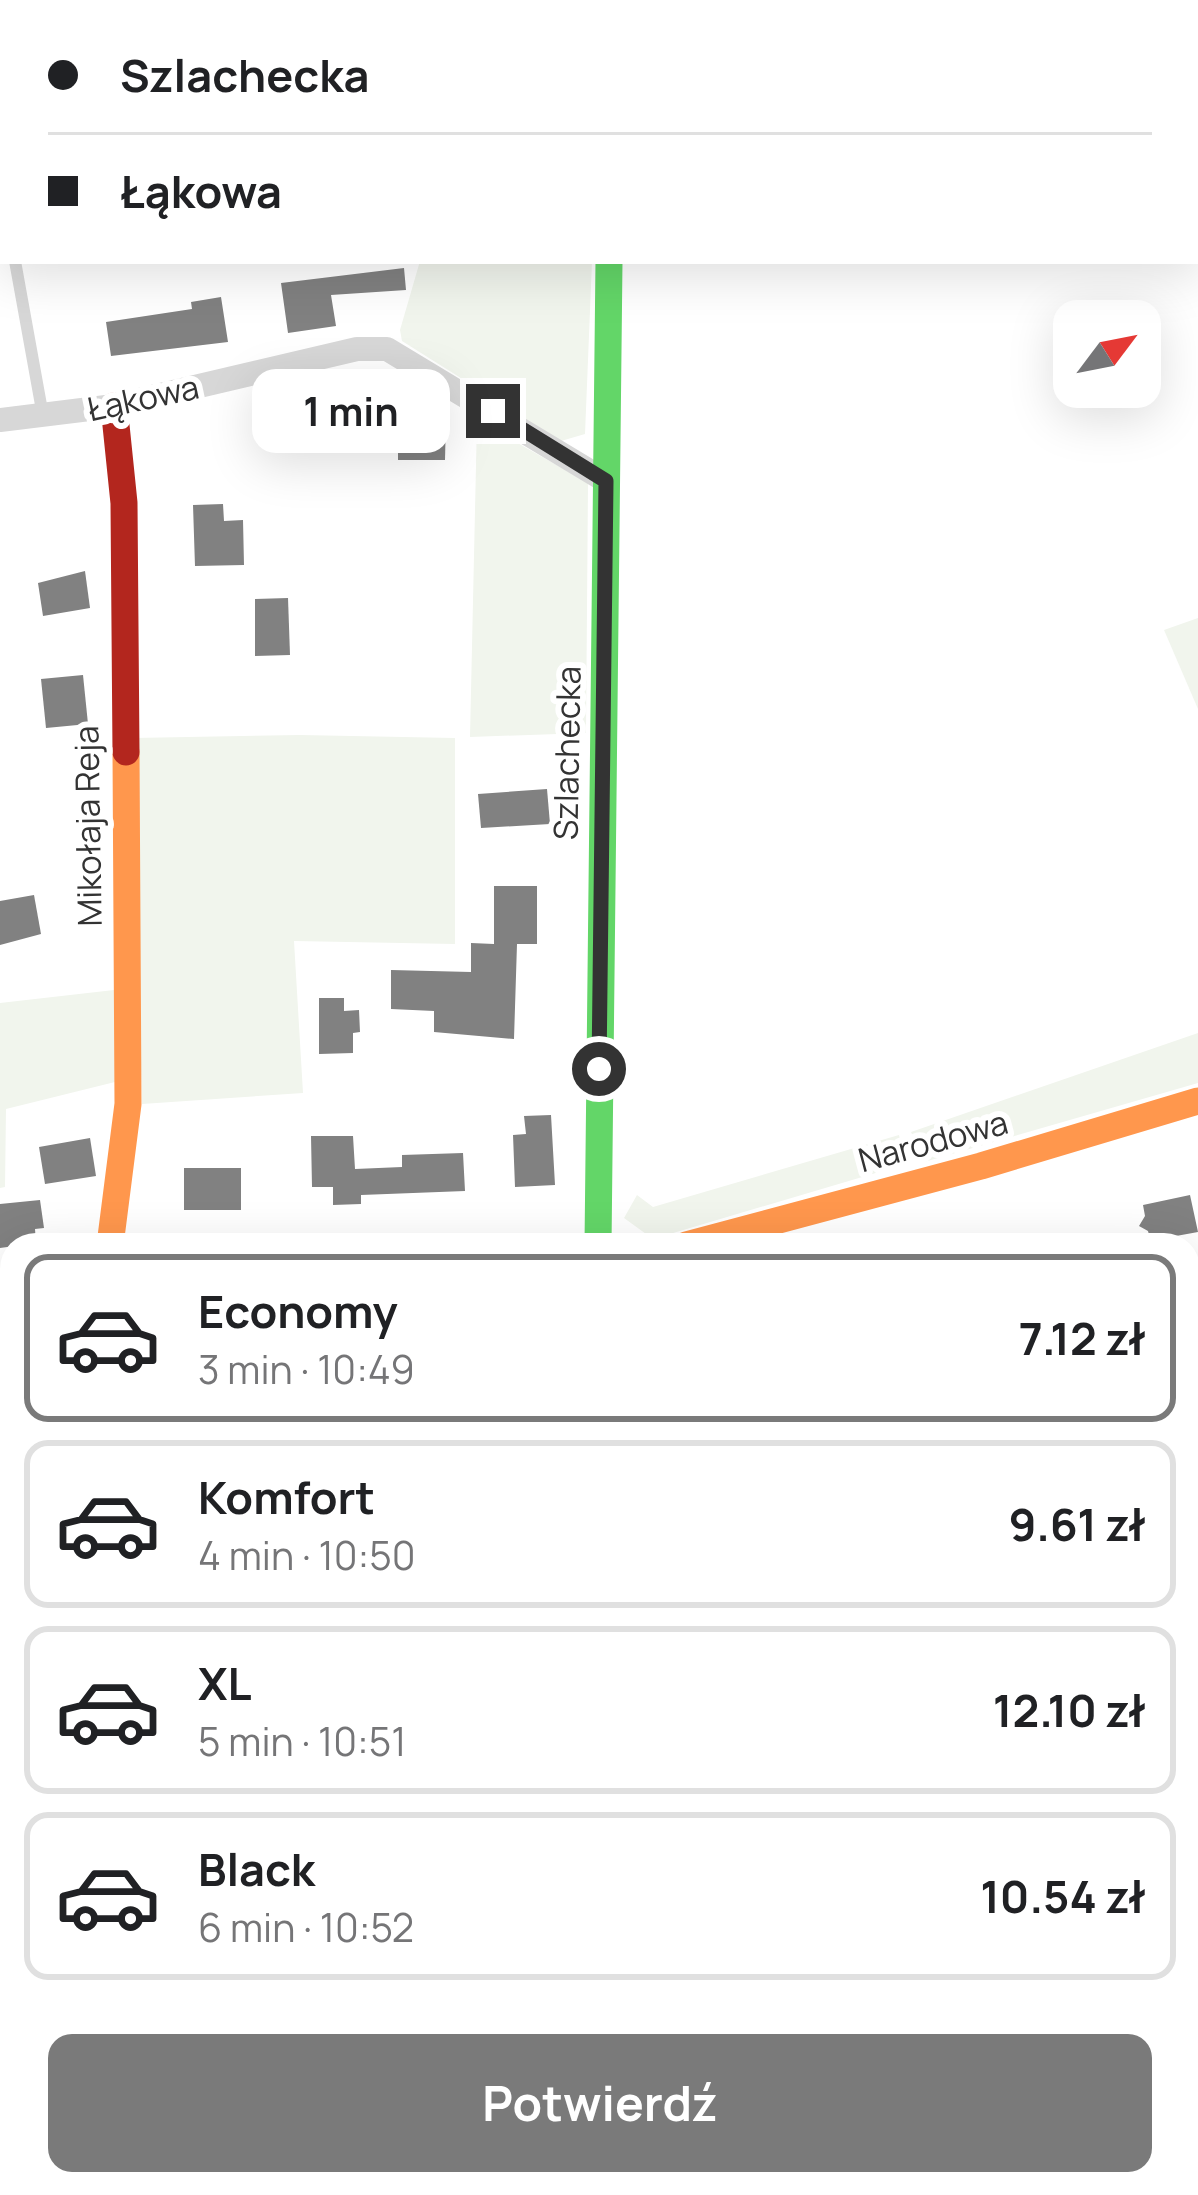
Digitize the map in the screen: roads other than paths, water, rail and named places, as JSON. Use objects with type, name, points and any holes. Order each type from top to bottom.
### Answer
[{"type":"street","name":"Szlachecka","points":[[598,1233],[609,264]]},
{"type":"street","name":"Łąkowa","points":[[0,420],[114,406],[357,349],[387,349],[606,481]]},
{"type":"street","name":"Mikołaja Reja","points":[[112,1233],[128,1104],[124,503],[114,406]]},
{"type":"street","name":"Narodowa","points":[[731,1233],[1198,1101]]},
{"type":"lane","points":[[16,264],[43,417]]}]
